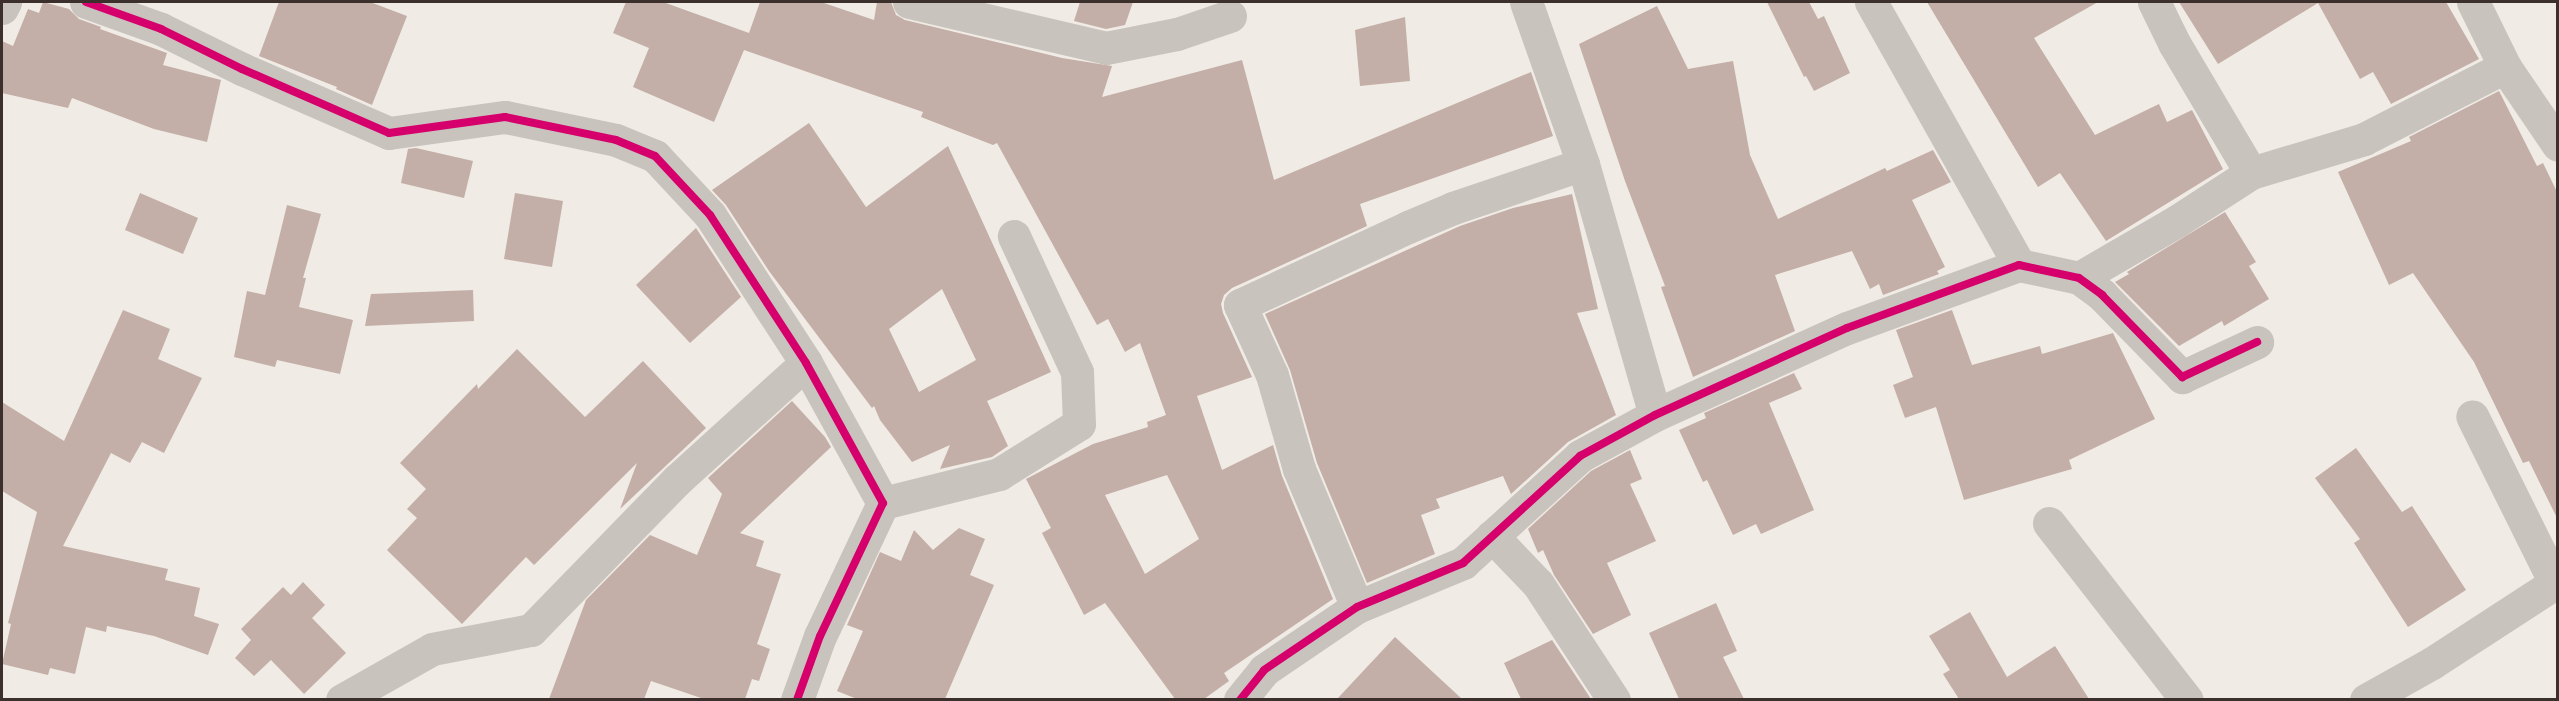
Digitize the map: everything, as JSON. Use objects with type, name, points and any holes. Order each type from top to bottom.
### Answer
[{"type":"street","points":[[2,8],[5,2]]},
{"type":"street","points":[[86,2],[161,29],[242,69],[389,133],[505,117],[616,140],[655,156],[710,215],[806,363],[883,503]]},
{"type":"street","points":[[909,2],[1106,48],[1177,34],[1230,16]]},
{"type":"street","points":[[1526,2],[1583,164],[1655,415]]},
{"type":"street","points":[[1871,2],[2019,265]]},
{"type":"street","points":[[2154,2],[2174,43],[2251,173]]},
{"type":"street","points":[[2473,2],[2505,68],[2558,145]]},
{"type":"street","points":[[2079,278],[2177,222],[2251,173],[2364,139],[2505,68]]},
{"type":"street","points":[[1357,607],[1299,469],[1272,375],[1240,305],[1435,216],[1583,164]]},
{"type":"street","points":[[883,503],[999,474],[1080,424],[1077,372],[1014,236]]},
{"type":"street","points":[[1240,699],[1264,670],[1357,607],[1463,563],[1580,456],[1655,415],[1847,328],[2019,265],[2079,278],[2102,295],[2182,377],[2257,342]]},
{"type":"street","points":[[342,699],[432,649],[531,630],[677,480],[806,363]]},
{"type":"street","points":[[2366,699],[2432,663],[2555,583],[2472,416]]},
{"type":"street","points":[[797,699],[820,636],[883,503]]},
{"type":"street","points":[[2049,523],[2187,699]]},
{"type":"street","points":[[1492,536],[1538,584],[1614,699]]},
{"type":"building","points":[[43,2],[69,9],[79,19],[101,27],[100,29],[167,53],[163,65],[221,80],[207,142],[154,129],[72,98],[68,108],[2,93],[2,41],[13,46],[28,9],[39,13]]},
{"type":"building","points":[[279,2],[370,2],[407,16],[372,105],[336,89],[337,87],[259,56]]},
{"type":"building","points":[[626,2],[663,2],[749,33],[760,2],[821,2],[874,20],[877,2],[891,2],[896,15],[905,20],[1062,58],[1112,66],[1102,97],[1242,60],[1274,180],[1531,72],[1553,136],[1360,204],[1367,226],[1232,288],[1224,295],[1221,304],[1223,313],[1252,377],[1197,396],[1222,470],[1273,445],[1282,476],[1333,599],[1224,673],[1229,681],[1204,699],[1175,699],[1105,603],[1084,615],[1042,533],[1051,528],[1026,479],[1093,444],[1148,427],[1147,422],[1166,415],[1140,343],[1125,352],[1108,319],[1097,325],[997,143],[993,145],[921,117],[923,112],[744,50],[714,122],[633,87],[649,48],[613,33]],"holes":[[[1167,475],[1199,539],[1145,574],[1105,495]]]},
{"type":"building","points":[[1080,2],[1133,2],[1125,25],[1106,29],[1074,21]]},
{"type":"building","points":[[1767,2],[1809,2],[1818,19],[1824,16],[1850,73],[1814,91],[1806,76],[1804,77]]},
{"type":"building","points":[[1927,2],[2098,2],[2034,38],[2095,135],[2159,104],[2167,122],[2192,110],[2223,169],[2106,241],[2060,173],[2038,187]]},
{"type":"building","points":[[2179,2],[2446,2],[2479,59],[2391,104],[2373,72],[2360,79],[2318,3],[2218,64]]},
{"type":"building","points":[[1657,6],[1688,69],[1733,61],[1750,155],[1778,219],[1885,168],[1887,171],[1933,150],[1951,182],[1912,200],[1945,267],[1937,271],[1939,274],[1883,295],[1879,284],[1870,289],[1852,251],[1775,275],[1795,331],[1693,377],[1661,287],[1665,286],[1625,181],[1579,44]]},
{"type":"building","points":[[1405,17],[1410,81],[1360,86],[1355,30]]},
{"type":"building","points":[[2499,91],[2537,166],[2543,163],[2558,194],[2558,520],[2529,461],[2523,463],[2474,362],[2413,273],[2389,285],[2338,172],[2411,141],[2409,137]]},
{"type":"building","points":[[809,123],[866,207],[948,146],[1051,372],[987,401],[1008,446],[992,457],[940,469],[950,445],[912,462],[880,420],[874,406],[872,408],[769,271],[726,205],[712,190]],"holes":[[[942,289],[976,360],[919,392],[889,329]]]},
{"type":"building","points":[[416,148],[473,161],[464,198],[401,183],[408,149]]},
{"type":"building","points":[[140,193],[198,218],[183,254],[125,230]]},
{"type":"building","points":[[515,193],[563,201],[552,267],[504,259]]},
{"type":"building","points":[[1572,194],[1598,309],[1577,313],[1616,415],[1568,442],[1511,494],[1503,476],[1436,499],[1440,508],[1421,515],[1435,554],[1367,583],[1317,463],[1290,370],[1265,314],[1460,226],[1513,208]]},
{"type":"building","points":[[287,205],[321,214],[303,278],[306,278],[299,307],[353,320],[340,374],[277,360],[275,367],[234,357],[247,291],[265,295]]},
{"type":"building","points":[[2225,212],[2256,262],[2249,266],[2269,299],[2224,326],[2222,321],[2179,346],[2115,282],[2129,274],[2127,272]]},
{"type":"building","points":[[696,228],[741,297],[690,343],[636,285]]},
{"type":"building","points":[[473,290],[474,321],[365,326],[371,294]]},
{"type":"building","points":[[123,310],[170,329],[158,359],[202,378],[164,453],[142,442],[130,463],[111,453],[63,546],[168,569],[165,580],[200,588],[194,616],[219,624],[208,655],[154,636],[107,626],[106,632],[86,627],[75,674],[50,668],[48,675],[2,664],[11,624],[8,623],[37,512],[2,491],[2,402],[64,441]]},
{"type":"building","points":[[1952,310],[1972,365],[2040,346],[2042,354],[2113,333],[2155,419],[2069,460],[2072,469],[1964,500],[1936,407],[1905,418],[1893,385],[1913,377],[1896,330]]},
{"type":"building","points":[[517,349],[585,417],[643,361],[706,428],[620,509],[637,463],[534,565],[526,557],[462,624],[387,550],[417,518],[407,509],[426,489],[400,463],[477,384],[478,389]]},
{"type":"building","points":[[1794,373],[1802,389],[1769,403],[1814,510],[1761,534],[1756,524],[1733,535],[1707,480],[1703,482],[1679,430],[1706,418],[1704,413]]},
{"type":"building","points":[[792,401],[825,437],[831,447],[740,533],[764,541],[756,566],[781,574],[757,644],[770,649],[759,681],[752,679],[745,699],[704,699],[651,681],[644,699],[549,699],[586,600],[650,535],[697,555],[722,494],[708,478]]},
{"type":"building","points":[[2356,448],[2402,512],[2412,506],[2466,590],[2408,627],[2354,543],[2360,539],[2315,478]]},
{"type":"building","points":[[1630,450],[1642,479],[1630,484],[1656,541],[1607,563],[1631,615],[1593,634],[1554,575],[1543,550],[1538,553],[1528,529],[1591,471]]},
{"type":"building","points":[[959,528],[985,539],[970,575],[994,585],[945,699],[857,699],[837,691],[863,631],[847,625],[880,552],[901,561],[914,530],[933,550]]},
{"type":"building","points":[[303,582],[325,605],[312,618],[346,653],[304,694],[271,660],[254,676],[235,658],[251,640],[241,629],[283,587],[291,595]]},
{"type":"building","points":[[1716,603],[1737,651],[1723,657],[1744,699],[1679,699],[1649,633]]},
{"type":"building","points":[[1970,612],[2007,677],[2055,646],[2089,699],[1959,699],[1943,674],[1950,670],[1929,636]]},
{"type":"building","points":[[1395,637],[1462,699],[1337,699]]},
{"type":"building","points":[[1552,640],[1591,699],[1521,699],[1504,663]]},
{"type":"cycle path","points":[[86,2],[161,29],[242,69],[389,133],[505,117],[616,140],[655,156],[710,215],[806,363],[883,503],[820,636],[797,700]]},
{"type":"cycle path","points":[[1240,700],[1264,670],[1357,607],[1463,563],[1580,456],[1655,415],[1847,328],[2019,265],[2079,278],[2102,295],[2182,377],[2257,342]]}]
